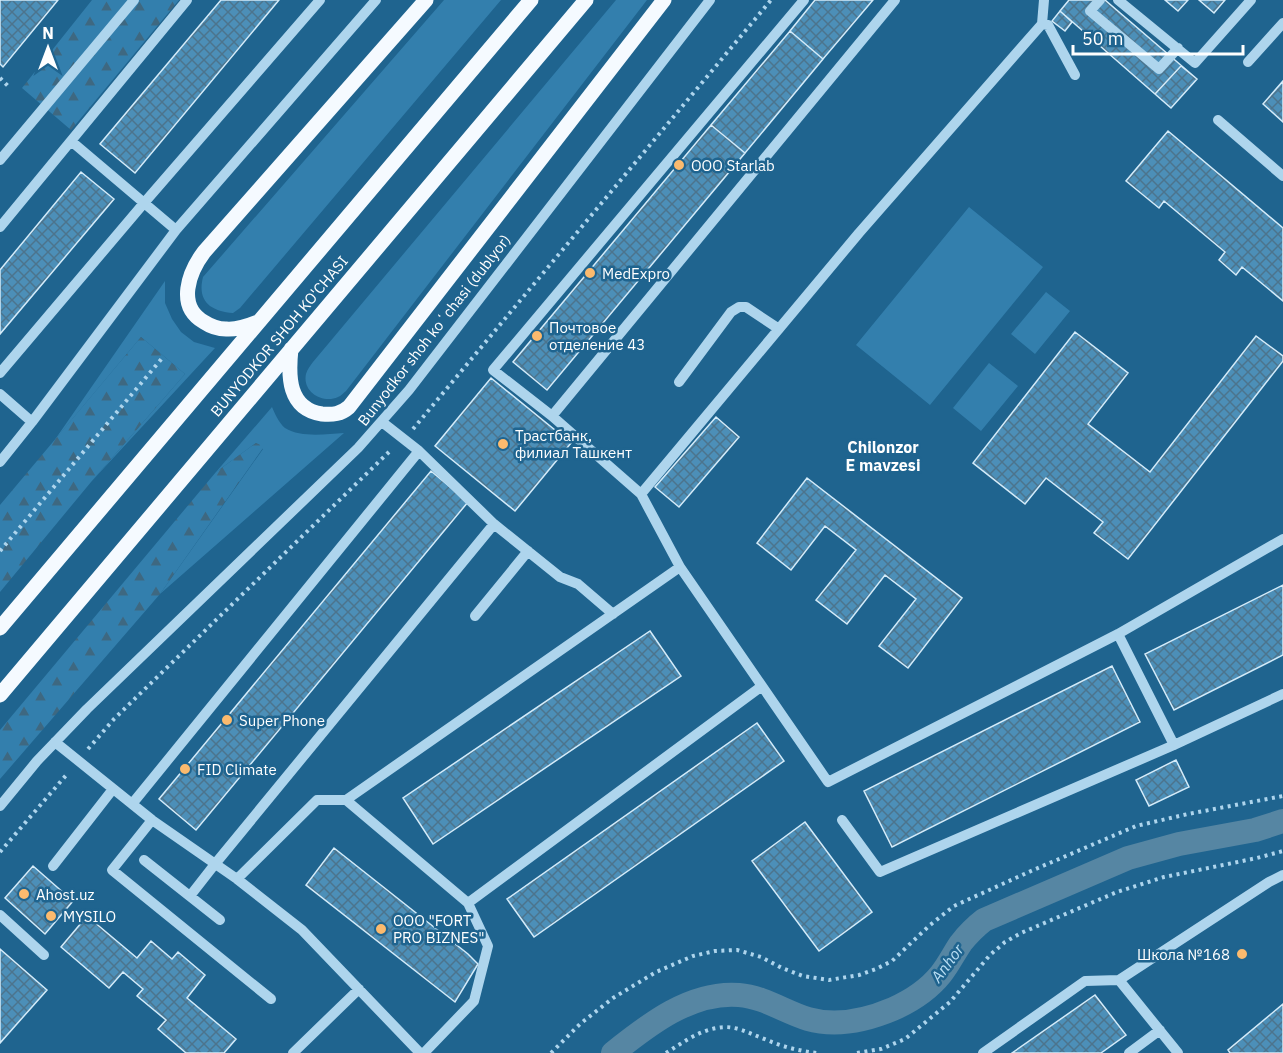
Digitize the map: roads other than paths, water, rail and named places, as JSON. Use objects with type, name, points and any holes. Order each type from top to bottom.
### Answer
[{"type":"main road","points":[[258,322],[242,328],[226,329],[211,326],[197,318],[189,307],[189,280],[192,270],[204,252],[426,0]]},
{"type":"main road","name":"BUNYODKOR SHOH KO'CHASI","points":[[0,628],[531,0]]},
{"type":"main road","name":"BUNYODKOR SHOH KO'CHASI","points":[[0,695],[586,0]]},
{"type":"main road","points":[[291,349],[290,379],[294,394],[304,406],[317,413],[331,414],[344,411],[349,407],[664,0]]},
{"type":"street","points":[[0,159],[134,0]]},
{"type":"street","points":[[0,227],[187,0]]},
{"type":"street","points":[[0,373],[144,202],[320,0]]},
{"type":"street","points":[[0,462],[176,230],[376,0]]},
{"type":"street","name":"Bunyodkor shoh koʻchasi (dublyor)","points":[[0,806],[87,709],[358,448],[382,422],[710,0]]},
{"type":"street","points":[[804,0],[493,370],[552,416],[641,494],[680,567],[828,782],[1118,634],[1283,539]]},
{"type":"street","points":[[552,416],[895,0]]},
{"type":"street","points":[[641,494],[859,233],[1042,24],[1044,0]]},
{"type":"street","points":[[1100,0],[1090,11],[1159,69],[1178,48]]},
{"type":"street","points":[[1118,0],[1196,63],[1251,0]]},
{"type":"street","points":[[1248,62],[1283,23]]},
{"type":"street","points":[[1042,24],[1048,25],[1076,75]]},
{"type":"street","points":[[1218,120],[1283,176]]},
{"type":"street","points":[[71,141],[176,230]]},
{"type":"street","points":[[679,382],[731,312],[739,307],[746,307],[779,329]]},
{"type":"street","points":[[0,394],[32,422]]},
{"type":"street","points":[[382,422],[418,452],[494,524],[560,577],[578,584],[613,614]]},
{"type":"street","points":[[132,804],[418,452]]},
{"type":"street","points":[[190,896],[494,524]]},
{"type":"street","points":[[475,616],[528,551]]},
{"type":"street","points":[[237,879],[317,800],[346,800],[680,567]]},
{"type":"street","points":[[1118,634],[1174,745]]},
{"type":"street","points":[[468,903],[762,686]]},
{"type":"street","points":[[842,820],[880,872],[1174,745],[1283,694]]},
{"type":"street","points":[[55,742],[153,820],[237,879],[302,930],[420,1053]]},
{"type":"street","points":[[54,866],[113,789]]},
{"type":"street","points":[[346,800],[468,903],[488,946],[474,1001],[424,1053]]},
{"type":"street","points":[[153,820],[112,870],[271,999]]},
{"type":"street","points":[[144,860],[220,920]]},
{"type":"street","points":[[983,1053],[1085,981],[1119,980],[1283,875]]},
{"type":"street","points":[[0,915],[44,955]]},
{"type":"street","points":[[1119,980],[1178,1053]]},
{"type":"street","points":[[293,1053],[359,989]]},
{"type":"street","points":[[1128,1053],[1160,1030]]},
{"type":"waterway","name":"Anhor","points":[[613,1053],[671,1012],[704,998],[721,995],[748,996],[799,1016],[819,1021],[851,1021],[883,1013],[906,1002],[931,985],[944,970],[958,947],[984,920],[1128,858],[1179,844],[1255,830],[1283,821]]},
{"type":"place","name":"ООО Starlab","points":[[679,165]]},
{"type":"place","name":"MedExpro","points":[[590,273]]},
{"type":"place","name":"Почтовое отделение 43","points":[[537,336]]},
{"type":"place","name":"Трастбанк, филиал Ташкент","points":[[503,444]]},
{"type":"place","name":"Super Phone","points":[[227,720]]},
{"type":"place","name":"FID Climate","points":[[185,769]]},
{"type":"place","name":"Ahost.uz","points":[[24,894]]},
{"type":"place","name":"MYSILO","points":[[51,916]]},
{"type":"place","name":"OOO \"FORT PRO BIZNES\"","points":[[381,929]]},
{"type":"place","name":"Школа №168","points":[[1242,954]]},
{"type":"district","name":"Chilonzor E mavzesi","points":[[883,456]]}]
